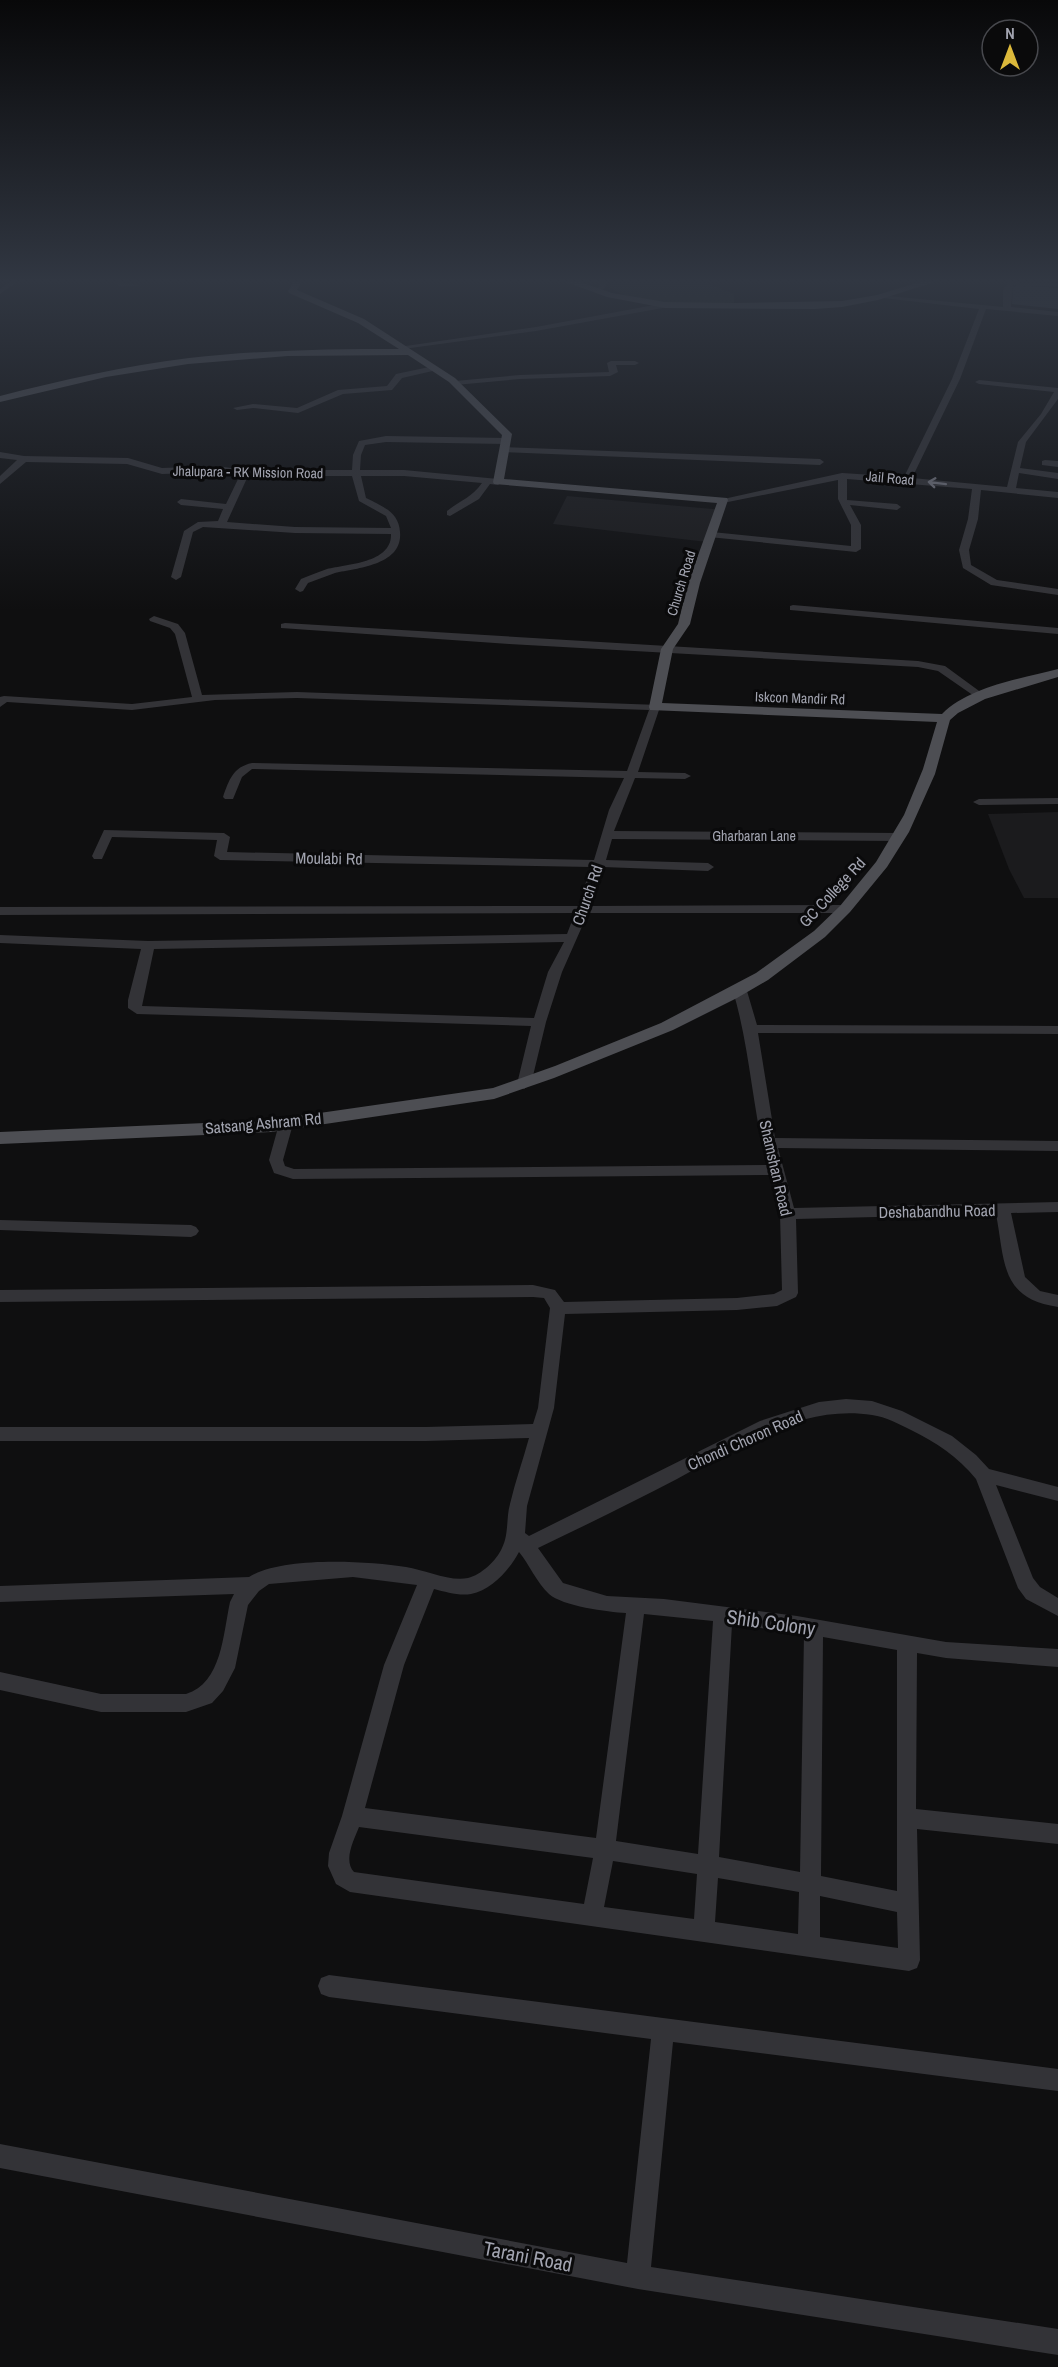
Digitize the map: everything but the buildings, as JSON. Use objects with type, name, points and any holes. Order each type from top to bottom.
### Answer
[{"type":"main road","points":[[0,399],[41,389]]},
{"type":"main road","points":[[462,389],[507,434],[493,481],[723,500]]},
{"type":"main road","name":"Church Road","points":[[655,707],[667,648],[684,624],[694,583],[723,500]]},
{"type":"main road","points":[[945,718],[966,702],[981,696],[1058,673]]},
{"type":"main road","name":"Iskcon Mandir Rd","points":[[655,707],[945,718]]},
{"type":"main road","name":"GC College Rd","points":[[524,1084],[642,1038],[740,991],[809,944],[845,909],[890,855],[918,800],[945,718]]},
{"type":"main road","name":"Satsang Ashram Rd","points":[[0,1138],[286,1124],[494,1094],[524,1084]]},
{"type":"street","points":[[237,408],[253,406],[298,411],[332,395],[376,389]]},
{"type":"street","points":[[908,479],[951,389]]},
{"type":"street","points":[[1011,491],[1022,442],[1044,415],[1058,391]]},
{"type":"street","points":[[300,589],[304,581],[328,572],[375,561],[391,550],[396,538],[395,523],[389,514],[362,500],[358,489],[357,452],[362,443],[367,441],[386,439],[820,462]]},
{"type":"street","name":"Jhalupara - RK Mission Road","points":[[0,454],[24,459],[128,461],[162,471],[217,469],[245,473],[404,473],[493,481]]},
{"type":"street","points":[[0,481],[24,459]]},
{"type":"street","points":[[1045,463],[1058,464]]},
{"type":"street","points":[[1015,470],[1058,477]]},
{"type":"street","points":[[221,525],[245,473]]},
{"type":"street","name":"Jail Road","points":[[723,500],[842,476],[862,475],[1058,495]]},
{"type":"street","points":[[712,535],[856,549],[855,525],[843,502],[842,476]]},
{"type":"street","points":[[450,513],[461,504],[476,497],[493,481]]},
{"type":"street","points":[[977,487],[973,519],[965,538],[966,566],[994,584],[1058,592]]},
{"type":"street","points":[[181,502],[228,507]]},
{"type":"street","points":[[843,502],[897,507]]},
{"type":"street","points":[[176,577],[189,531],[201,524],[296,530],[395,531]]},
{"type":"street","points":[[793,608],[1058,631]]},
{"type":"street","points":[[154,619],[174,626],[180,633],[198,700]]},
{"type":"street","points":[[285,626],[929,665],[941,668],[981,696]]},
{"type":"street","points":[[2,701],[132,707],[214,697],[297,695],[655,707]]},
{"type":"street","name":"Church Rd","points":[[524,1084],[539,1022],[555,972],[572,938],[615,810],[632,775],[655,707]]},
{"type":"street","points":[[229,796],[238,773],[243,768],[252,766],[685,776]]},
{"type":"street","points":[[979,802],[1058,801]]},
{"type":"street","name":"Moulabi Rd","points":[[98,856],[108,833],[224,837],[220,856],[598,863]]},
{"type":"street","name":"Gharbaran Lane","points":[[608,835],[899,837]]},
{"type":"street","points":[[598,863],[708,867]]},
{"type":"street","points":[[0,912],[845,909]]},
{"type":"street","points":[[0,939],[148,945],[572,938]]},
{"type":"street","points":[[148,945],[135,1000],[135,1008],[142,1011],[539,1022]]},
{"type":"street","name":"Shamshan Road","points":[[558,1308],[737,1304],[784,1297],[790,1293],[788,1214],[769,1143],[758,1083],[752,1029],[740,991]]},
{"type":"street","points":[[752,1029],[1058,1030]]},
{"type":"street","points":[[286,1124],[276,1161],[279,1169],[293,1174],[776,1170]]},
{"type":"street","points":[[769,1143],[1058,1146]]},
{"type":"street","points":[[1002,1208],[1058,1207]]},
{"type":"street","name":"Deshabandhu Road","points":[[788,1214],[1002,1208],[1017,1278],[1021,1285],[1036,1296],[1058,1300]]},
{"type":"street","points":[[0,1225],[191,1231]]},
{"type":"street","points":[[0,1296],[533,1291],[552,1294],[558,1308],[546,1408],[518,1506],[525,1546],[506,1558],[486,1578],[471,1586],[425,1587],[406,1575],[353,1569],[276,1574],[263,1578],[252,1585],[239,1602],[225,1668],[216,1685],[205,1697],[186,1703],[163,1705],[100,1703],[0,1681]]},
{"type":"street","name":"Chondi Choron Road","points":[[525,1546],[716,1450],[795,1414],[852,1406],[874,1408],[937,1435],[960,1451],[983,1475],[1025,1582],[1038,1597],[1058,1608]]},
{"type":"street","points":[[0,1434],[426,1434],[540,1431]]},
{"type":"street","points":[[983,1475],[1058,1494]]},
{"type":"street","name":"Shib Colony","points":[[525,1546],[556,1589],[580,1598],[608,1604],[723,1615],[946,1650],[1057,1658]]},
{"type":"street","points":[[0,1594],[252,1585]]},
{"type":"street","points":[[425,1587],[394,1665],[352,1816],[339,1853],[339,1866],[343,1877],[350,1882],[909,1960],[906,1818],[907,1644]]},
{"type":"street","points":[[592,1916],[605,1849],[636,1605]]},
{"type":"street","points":[[704,1931],[723,1615]]},
{"type":"street","points":[[809,1946],[814,1628]]},
{"type":"street","points":[[352,1816],[605,1849],[707,1865],[810,1883],[908,1905]]},
{"type":"street","points":[[906,1818],[1058,1834]]},
{"type":"street","points":[[329,1986],[1058,2080]]},
{"type":"street","points":[[638,2277],[663,2029]]},
{"type":"street","name":"Tarani Road","points":[[0,2156],[638,2277],[1058,2342]]},
{"type":"shaded area","points":[[567,496],[724,510],[707,542],[553,524]]},
{"type":"shaded area","points":[[1058,812],[1058,898],[1024,898],[1009,869],[988,814]]}]
